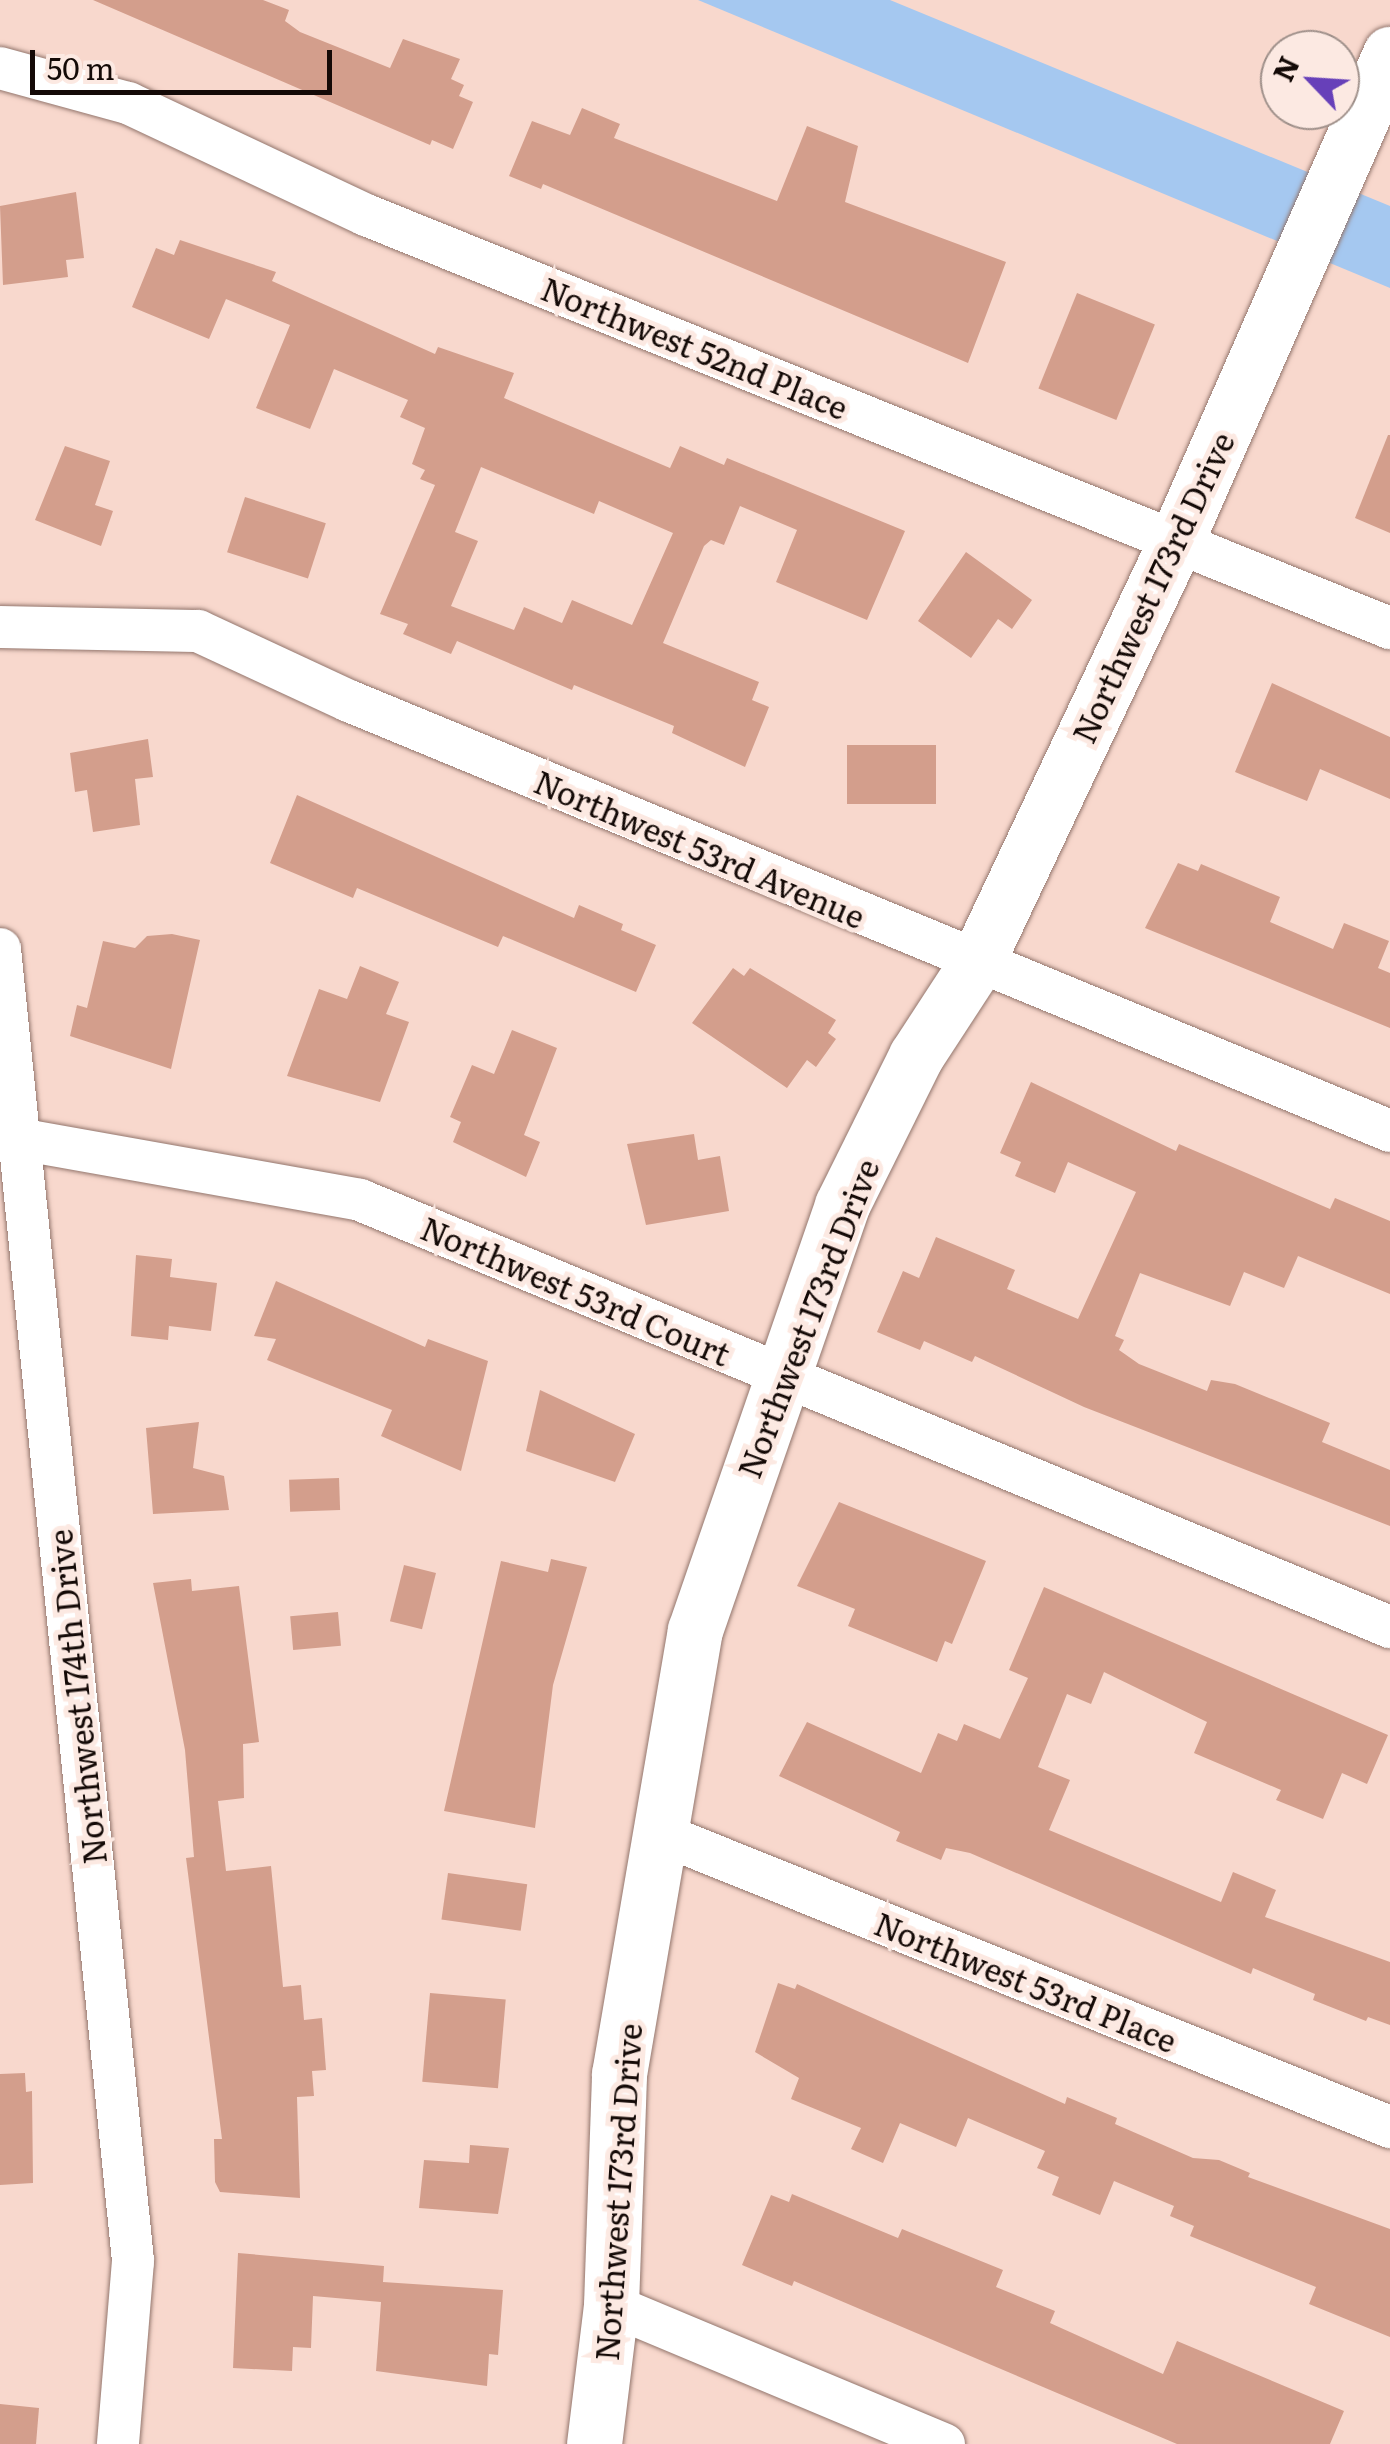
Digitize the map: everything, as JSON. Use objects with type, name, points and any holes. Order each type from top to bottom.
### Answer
[{"type":"street","name":"Northwest 173rd Drive","points":[[594,2444],[611,2305],[619,2074],[695,1630],[842,1205],[916,1056],[976,964],[1177,539],[1390,54]]},
{"type":"street","name":"Northwest 52nd Place","points":[[0,68],[128,103],[366,215],[1390,628]]},
{"type":"street","name":"Northwest 53rd Avenue","points":[[0,627],[198,631],[976,964],[1390,1131]]},
{"type":"street","name":"Northwest 174th Drive","points":[[0,949],[134,2261],[118,2444]]},
{"type":"street","name":"Northwest 53rd Court","points":[[19,1139],[360,1200],[1390,1627]]},
{"type":"street","name":"Northwest 53rd Place","points":[[661,1834],[1390,2127]]},
{"type":"street","points":[[611,2305],[944,2444]]},
{"type":"water","points":[[698,0],[890,0],[1390,206],[1390,288]]},
{"type":"building","points":[[93,0],[263,0],[289,10],[285,21],[300,32],[390,68],[403,39],[460,59],[451,79],[464,85],[459,96],[473,102],[453,149],[432,140],[430,145]]},
{"type":"building","points":[[582,108],[620,124],[614,138],[777,201],[807,126],[858,146],[845,202],[1006,262],[968,363],[543,184],[541,189],[509,176],[532,121],[570,135]]},
{"type":"building","points":[[76,192],[84,258],[66,260],[68,277],[3,285],[0,206]]},
{"type":"building","points":[[180,240],[276,272],[272,281],[435,354],[438,347],[514,373],[504,398],[670,468],[680,446],[724,465],[727,458],[905,531],[867,620],[776,582],[797,530],[740,506],[724,545],[711,540],[704,546],[663,643],[759,682],[752,700],[769,707],[745,767],[672,733],[674,726],[574,685],[572,690],[457,641],[451,654],[403,634],[408,624],[380,614],[435,485],[420,479],[425,470],[412,464],[425,428],[400,417],[408,400],[334,369],[310,429],[256,408],[290,325],[226,299],[209,339],[132,307],[156,248],[174,255]],"holes":[[[481,467],[594,514],[599,501],[673,533],[632,625],[572,600],[562,623],[524,607],[514,630],[451,606],[478,541],[455,532]]]},
{"type":"building","points":[[1077,293],[1155,324],[1116,420],[1038,388]]},
{"type":"building","points":[[1390,435],[1390,533],[1355,518]]},
{"type":"building","points":[[65,446],[110,461],[95,505],[113,511],[101,546],[35,520]]},
{"type":"building","points":[[245,497],[326,523],[308,578],[227,552]]},
{"type":"building","points":[[966,552],[1032,600],[1012,629],[998,619],[971,658],[918,621]]},
{"type":"building","points":[[1272,683],[1390,737],[1390,799],[1320,769],[1307,801],[1235,772]]},
{"type":"building","points":[[148,739],[153,777],[135,779],[140,825],[93,832],[87,790],[75,792],[70,753]]},
{"type":"building","points":[[847,745],[936,745],[936,804],[847,804]]},
{"type":"building","points":[[297,795],[574,918],[579,905],[623,924],[621,930],[656,945],[636,992],[503,936],[498,947],[357,888],[353,898],[270,863]]},
{"type":"building","points":[[1178,863],[1198,871],[1201,864],[1280,897],[1270,922],[1333,949],[1344,923],[1389,941],[1378,968],[1390,973],[1390,1028],[1145,928]]},
{"type":"building","points":[[172,934],[200,940],[171,1069],[70,1036],[77,1005],[87,1008],[103,941],[135,948],[147,936]]},
{"type":"building","points":[[360,966],[399,982],[386,1014],[409,1022],[380,1102],[287,1076],[319,989],[347,999]]},
{"type":"building","points":[[733,968],[744,976],[750,968],[836,1020],[828,1033],[836,1039],[816,1067],[807,1060],[787,1088],[692,1023]]},
{"type":"building","points":[[512,1030],[557,1048],[524,1135],[540,1142],[526,1177],[453,1142],[461,1122],[450,1117],[472,1065],[494,1074]]},
{"type":"building","points":[[1031,1082],[1176,1151],[1179,1144],[1330,1209],[1335,1198],[1390,1221],[1390,1294],[1298,1256],[1284,1288],[1244,1272],[1230,1306],[1140,1273],[1115,1336],[1124,1340],[1119,1350],[1139,1364],[1207,1391],[1211,1380],[1235,1384],[1330,1423],[1322,1442],[1390,1470],[1390,1526],[1084,1407],[975,1356],[972,1362],[924,1341],[920,1350],[877,1332],[903,1271],[919,1278],[936,1237],[1015,1270],[1007,1289],[1078,1319],[1136,1192],[1068,1162],[1055,1193],[1015,1176],[1021,1162],[1000,1153]]},
{"type":"building","points":[[694,1134],[698,1160],[720,1156],[729,1211],[646,1225],[627,1144]]},
{"type":"building","points":[[136,1255],[172,1259],[170,1277],[217,1283],[211,1331],[169,1326],[168,1340],[131,1336]]},
{"type":"building","points":[[276,1281],[425,1347],[428,1339],[488,1361],[461,1471],[381,1436],[392,1410],[267,1360],[276,1339],[254,1336]]},
{"type":"building","points":[[540,1390],[635,1434],[615,1482],[526,1451]]},
{"type":"building","points":[[199,1422],[193,1468],[224,1476],[229,1510],[153,1514],[146,1428]]},
{"type":"building","points":[[339,1478],[340,1510],[290,1512],[289,1480]]},
{"type":"building","points":[[839,1502],[986,1561],[952,1644],[945,1641],[937,1662],[848,1626],[855,1609],[797,1586]]},
{"type":"building","points":[[551,1559],[587,1567],[553,1685],[535,1828],[444,1811],[501,1561],[548,1572]]},
{"type":"building","points":[[404,1565],[436,1573],[422,1629],[390,1621]]},
{"type":"building","points":[[191,1579],[192,1591],[239,1586],[259,1742],[243,1744],[244,1798],[218,1801],[226,1871],[271,1866],[283,1987],[301,1985],[304,2020],[322,2018],[326,2070],[312,2071],[314,2096],[297,2097],[300,2198],[220,2192],[215,2182],[214,2139],[222,2139],[186,1858],[194,1857],[185,1750],[153,1583]]},
{"type":"building","points":[[1044,1587],[1388,1735],[1367,1784],[1342,1773],[1323,1819],[1276,1800],[1281,1790],[1194,1753],[1207,1722],[1104,1672],[1091,1704],[1067,1694],[1038,1767],[1070,1780],[1049,1830],[1221,1902],[1233,1872],[1276,1890],[1265,1917],[1390,1962],[1390,2025],[1368,2017],[1366,2021],[1313,2000],[1315,1994],[1253,1968],[1251,1974],[970,1853],[946,1848],[941,1860],[896,1841],[900,1832],[779,1776],[807,1722],[921,1773],[938,1733],[957,1741],[964,1724],[1000,1739],[1028,1678],[1009,1670]]},
{"type":"building","points":[[338,1612],[341,1646],[293,1650],[290,1616]]},
{"type":"building","points":[[448,1873],[527,1884],[521,1931],[441,1920]]},
{"type":"building","points":[[778,1983],[795,1989],[797,1984],[1065,2104],[1067,2097],[1117,2118],[1115,2124],[1193,2158],[1219,2160],[1250,2173],[1248,2177],[1390,2229],[1390,2337],[1309,2304],[1316,2287],[1190,2236],[1194,2226],[1170,2216],[1174,2206],[1114,2181],[1100,2215],[1052,2195],[1059,2177],[1037,2168],[1045,2151],[968,2118],[956,2147],[900,2123],[883,2163],[851,2149],[861,2128],[791,2099],[799,2078],[755,2052]]},
{"type":"building","points":[[430,1993],[506,2000],[498,2088],[422,2082]]},
{"type":"building","points":[[25,2073],[26,2092],[32,2091],[33,2183],[0,2185],[0,2074]]},
{"type":"building","points":[[470,2145],[509,2148],[498,2214],[419,2208],[424,2160],[469,2163]]},
{"type":"building","points":[[792,2194],[898,2238],[902,2229],[1003,2270],[996,2287],[1055,2311],[1050,2323],[1163,2374],[1177,2341],[1344,2411],[1330,2444],[1177,2444],[794,2281],[792,2286],[742,2265],[771,2195],[789,2202]]},
{"type":"building","points":[[238,2253],[384,2266],[383,2282],[503,2290],[498,2355],[489,2354],[487,2386],[376,2371],[381,2302],[313,2296],[311,2348],[293,2347],[292,2371],[233,2368]]},
{"type":"building","points":[[0,2404],[39,2408],[36,2444],[0,2444]]}]
